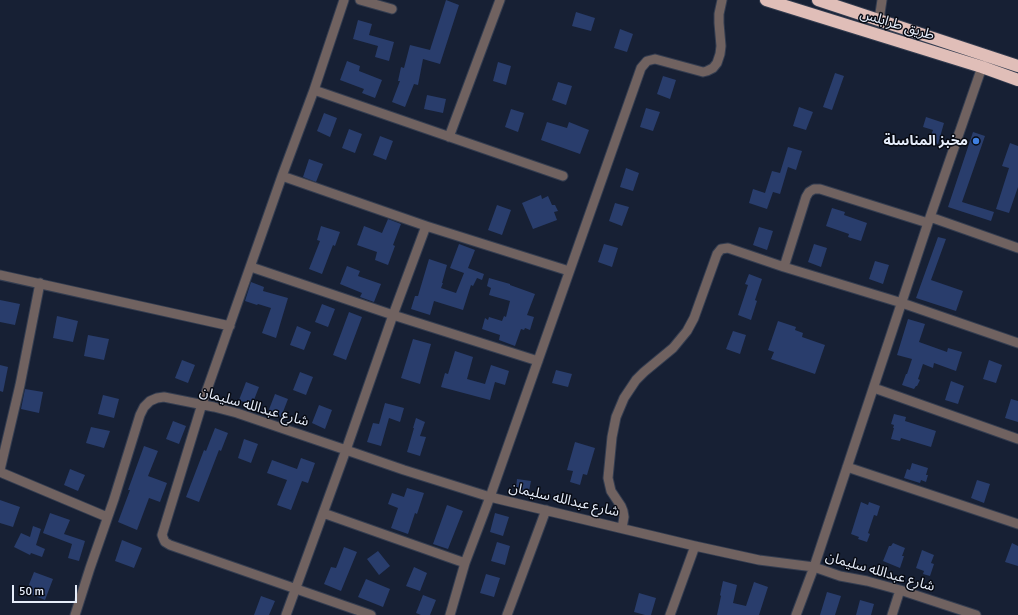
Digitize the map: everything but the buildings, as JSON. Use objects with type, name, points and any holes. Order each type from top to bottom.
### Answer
[{"type":"highway","name":"طريق طرابلس","points":[[766,0],[982,67],[1018,80]]},
{"type":"highway","points":[[818,0],[1018,66]]},
{"type":"street","points":[[344,0],[314,90],[282,176],[202,404],[162,535],[167,544],[371,615]]},
{"type":"street","points":[[360,0],[392,9]]},
{"type":"street","points":[[449,137],[500,0]]},
{"type":"street","points":[[450,615],[465,563],[538,362],[641,68],[647,61],[655,59],[703,72],[713,68],[720,54],[721,46],[719,19],[722,0]]},
{"type":"street","points":[[879,20],[882,0]]},
{"type":"street","points":[[796,615],[814,567],[929,220],[982,67]]},
{"type":"street","points":[[314,90],[563,176]]},
{"type":"street","points":[[282,176],[426,226],[569,271]]},
{"type":"street","points":[[784,267],[806,197],[809,192],[814,189],[820,189],[929,220],[1018,248]]},
{"type":"street","points":[[286,615],[346,450],[393,314],[426,226]]},
{"type":"street","points":[[622,528],[624,517],[623,511],[611,491],[608,478],[613,427],[619,408],[636,380],[673,348],[687,331],[694,318],[717,254],[721,249],[728,248],[784,267],[902,303],[1018,344]]},
{"type":"street","points":[[251,267],[538,362]]},
{"type":"street","points":[[0,275],[230,326]]},
{"type":"street","points":[[40,284],[20,386],[0,471],[107,517],[75,615]]},
{"type":"street","points":[[874,388],[1018,439]]},
{"type":"street","name":"شارع عبدالله سليمان","points":[[107,517],[140,415],[144,407],[150,401],[157,398],[164,398],[202,404],[237,413],[419,475],[490,497],[759,560],[814,567],[840,576],[867,581],[900,590],[976,615]]},
{"type":"street","points":[[847,467],[1018,524]]},
{"type":"street","points":[[508,615],[546,510]]},
{"type":"street","points":[[323,513],[465,563]]},
{"type":"street","points":[[670,615],[695,546]]},
{"type":"street","points":[[892,615],[900,590]]},
{"type":"place","name":"مخبز المناسلة","points":[[976,141]]}]
